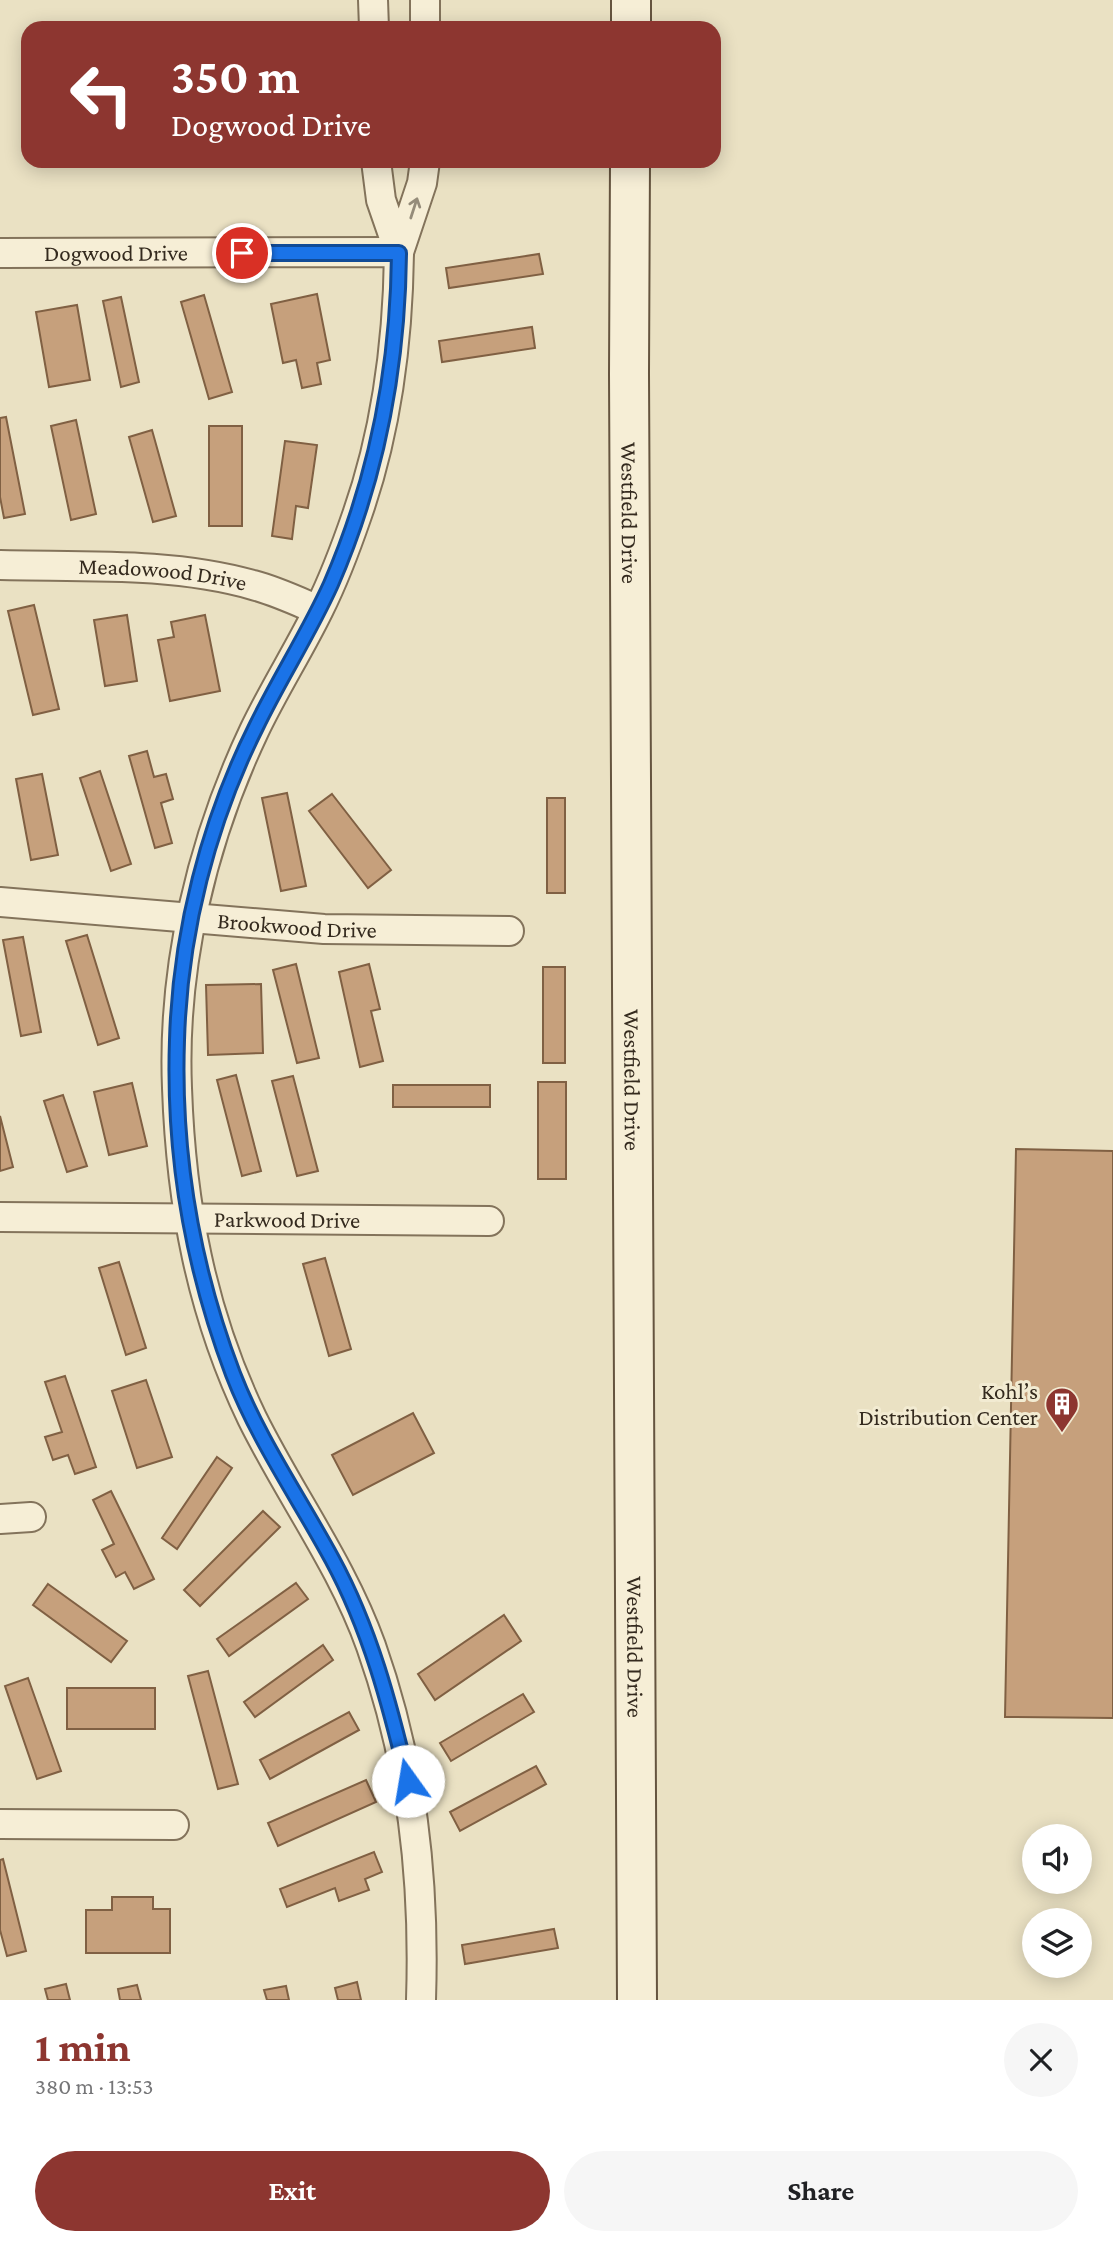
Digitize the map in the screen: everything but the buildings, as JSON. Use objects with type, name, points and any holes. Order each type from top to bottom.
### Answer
[{"type":"street","points":[[373,0],[374,21]]},
{"type":"street","points":[[425,0],[425,21]]},
{"type":"street","points":[[631,0],[631,21]]},
{"type":"street","points":[[377,168],[381,200],[399,253]]},
{"type":"street","points":[[421,2000],[421,1898],[415,1828],[408,1781],[392,1713],[371,1646],[353,1602],[253,1418],[234,1376],[211,1310],[189,1219],[180,1152],[176,1083],[180,991],[191,919],[206,855],[237,768],[256,726],[318,610],[357,516],[387,402],[398,309],[399,253],[422,183],[424,168]]},
{"type":"street","name":"Westfield Drive","points":[[630,168],[637,2000]]},
{"type":"street","name":"Dogwood Drive","points":[[0,253],[399,253]]},
{"type":"street","name":"Meadowood Drive","points":[[0,565],[137,568],[206,575],[252,584],[318,610]]},
{"type":"street","name":"Brookwood Drive","points":[[0,902],[324,929],[509,932]]},
{"type":"street","name":"Parkwood Drive","points":[[0,1217],[489,1221]]},
{"type":"street","points":[[0,1519],[30,1517]]},
{"type":"street","points":[[0,1824],[174,1825]]},
{"type":"place","name":"Kohl’s Distribution Center","points":[[1062,1434]]},
{"type":"route","points":[[242,253],[399,253],[398,309],[387,402],[357,516],[332,581],[237,768],[206,855],[191,919],[180,991],[176,1083],[180,1152],[193,1243],[211,1310],[234,1376],[285,1479],[353,1602],[371,1646],[392,1713],[408,1781]]}]
